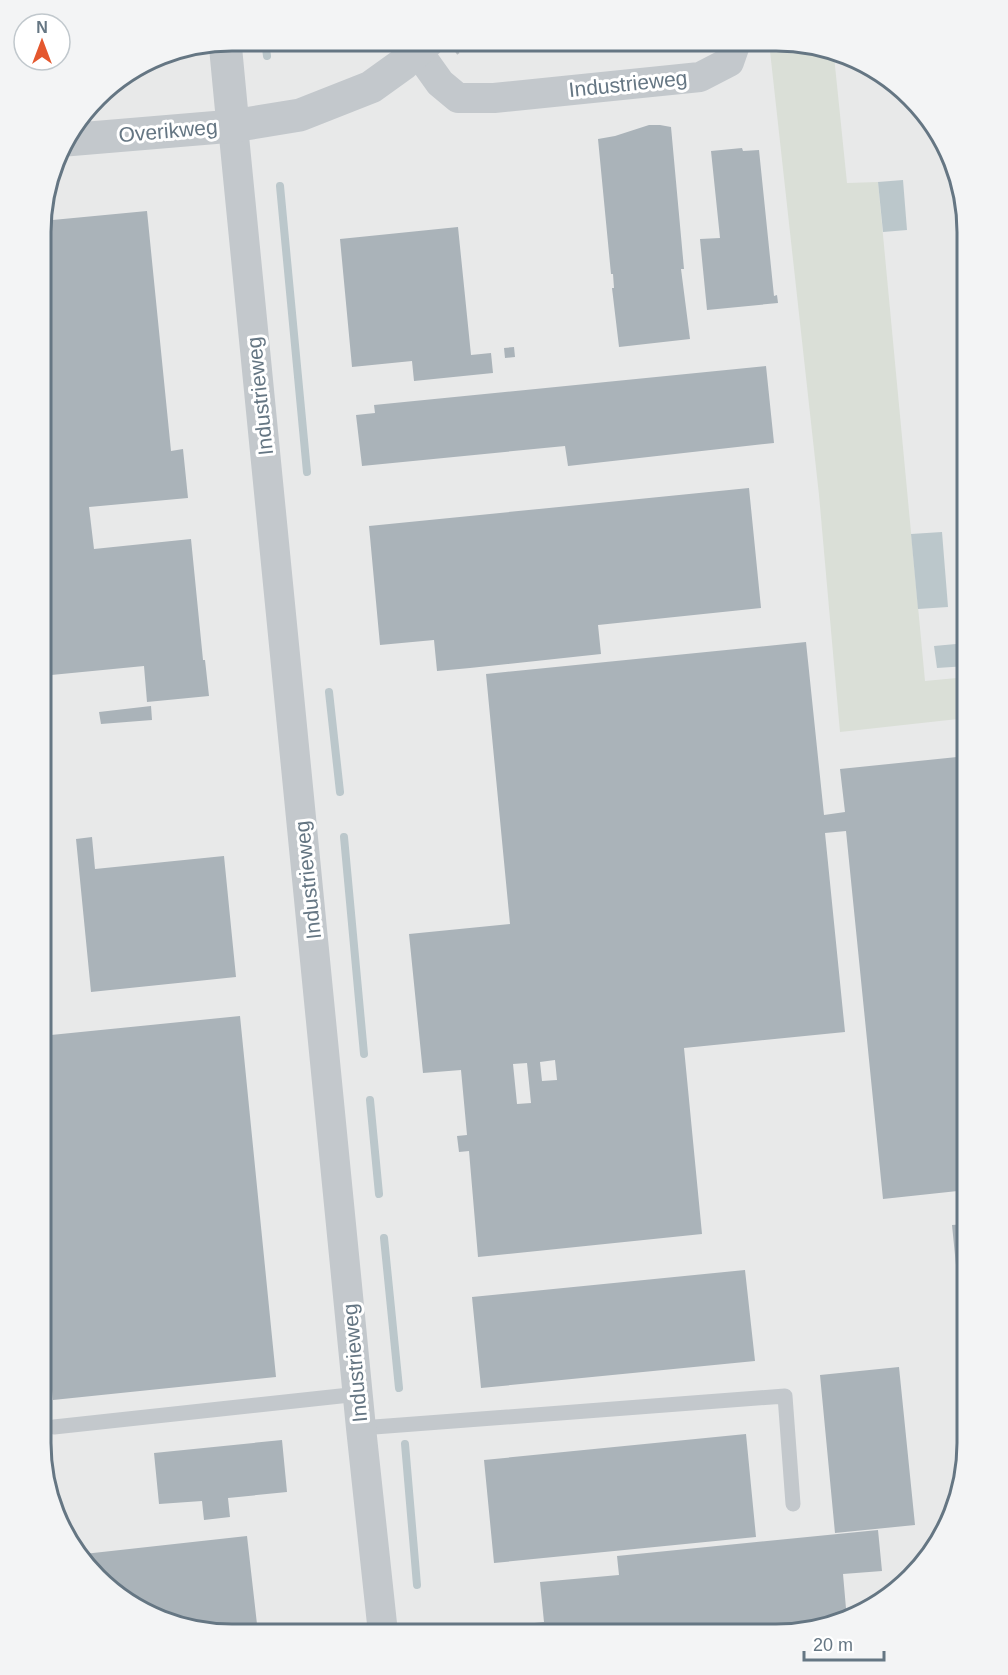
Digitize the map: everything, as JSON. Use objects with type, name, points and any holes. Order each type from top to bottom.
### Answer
[{"type":"street","name":"Industrieweg","points":[[226,51],[382,1624]]},
{"type":"street","name":"Industrieweg","points":[[233,126],[300,115],[371,87],[403,64],[413,51]]},
{"type":"street","name":"Industrieweg","points":[[422,51],[440,83],[458,98],[494,98],[700,77],[729,62],[733,51]]},
{"type":"street","name":"Overikweg","points":[[78,139],[233,126]]},
{"type":"lane","points":[[54,1427],[359,1394]]},
{"type":"lane","points":[[361,1428],[785,1396],[794,1504]]},
{"type":"shaded area","points":[[220,51],[776,51],[799,53],[823,57],[845,65],[886,88],[920,122],[943,163],[954,197],[957,232],[957,1455],[954,1478],[947,1501],[926,1543],[904,1571],[886,1587],[845,1610],[811,1621],[776,1624],[232,1624],[209,1622],[185,1618],[163,1610],[122,1587],[88,1553],[65,1512],[54,1478],[51,1443],[51,232],[53,209],[57,185],[70,152],[88,122],[104,104],[152,70],[185,57]]},
{"type":"shaded area","points":[[770,51],[799,53],[835,61],[847,183],[878,182],[925,681],[957,678],[957,719],[840,732],[819,495]]},
{"type":"shaded area","points":[[903,180],[907,230],[883,232],[878,182]]},
{"type":"shaded area","points":[[942,532],[948,607],[918,609],[911,534]]},
{"type":"shaded area","points":[[957,644],[957,667],[937,668],[934,646]]},
{"type":"building","points":[[649,125],[671,127],[684,269],[681,269],[690,339],[619,347],[598,139]]},
{"type":"building","points":[[742,148],[743,151],[759,150],[774,296],[777,295],[778,303],[707,310],[700,239],[720,238],[711,151]]},
{"type":"building","points":[[147,211],[171,451],[183,449],[188,498],[89,507],[94,549],[191,539],[203,660],[205,660],[209,696],[147,702],[144,666],[51,675],[52,220]]},
{"type":"building","points":[[458,227],[471,355],[491,353],[493,373],[414,381],[412,361],[352,367],[340,239]]},
{"type":"building","points":[[514,347],[515,357],[505,358],[504,348]]},
{"type":"building","points":[[766,366],[774,443],[568,466],[565,446],[362,466],[356,415],[375,413],[374,405]]},
{"type":"building","points":[[749,488],[761,608],[598,625],[601,654],[470,668],[437,671],[434,640],[380,645],[369,526]]},
{"type":"building","points":[[806,642],[824,815],[845,812],[840,769],[957,757],[957,1191],[883,1199],[846,831],[825,833],[845,1032],[684,1048],[702,1234],[478,1257],[469,1151],[459,1152],[457,1136],[467,1135],[461,1070],[423,1073],[409,934],[510,924],[486,674]],"holes":[[[555,1060],[557,1080],[542,1081],[540,1062]],[[527,1063],[531,1103],[517,1104],[513,1064]]]},
{"type":"building","points":[[151,706],[152,720],[101,724],[99,712]]},
{"type":"building","points":[[92,837],[95,869],[224,856],[236,977],[91,992],[76,839]]},
{"type":"building","points":[[240,1016],[276,1377],[53,1400],[51,1379],[51,1035]]},
{"type":"building","points":[[952,1225],[957,1225],[957,1275]]},
{"type":"building","points":[[745,1270],[755,1361],[481,1388],[472,1297]]},
{"type":"building","points":[[899,1367],[915,1525],[835,1533],[820,1375]]},
{"type":"building","points":[[746,1434],[756,1537],[494,1563],[484,1460]]},
{"type":"building","points":[[282,1440],[287,1492],[228,1498],[230,1517],[204,1520],[202,1501],[159,1504],[154,1453]]},
{"type":"building","points":[[878,1530],[882,1571],[843,1574],[846,1609],[811,1621],[776,1624],[525,1624],[544,1622],[540,1582],[619,1575],[617,1556]]},
{"type":"building","points":[[247,1536],[257,1624],[209,1622],[185,1618],[163,1610],[122,1587],[88,1554]]},
{"type":"waterway","points":[[266,51],[267,56]]},
{"type":"waterway","points":[[280,186],[307,472]]},
{"type":"waterway","points":[[329,692],[340,792]]},
{"type":"waterway","points":[[344,837],[364,1054]]},
{"type":"waterway","points":[[370,1100],[379,1194]]},
{"type":"waterway","points":[[384,1238],[399,1388]]},
{"type":"waterway","points":[[405,1444],[417,1585]]}]
